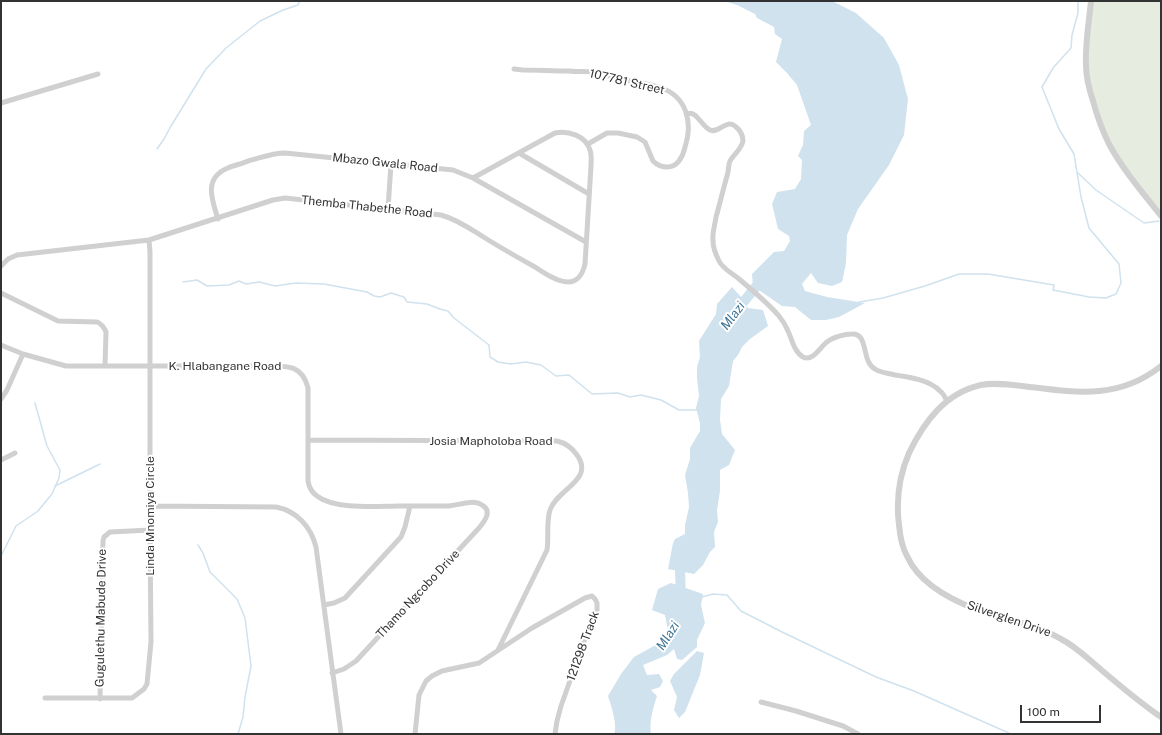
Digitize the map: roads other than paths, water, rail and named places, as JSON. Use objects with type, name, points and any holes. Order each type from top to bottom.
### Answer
[{"type":"street","points":[[1091,1],[1086,50],[1086,67],[1088,82],[1098,117],[1119,160],[1161,216]]},
{"type":"street","name":"107781 Street","points":[[514,69],[593,72],[611,78],[659,87],[675,96],[687,114],[689,128],[687,143],[681,159],[672,167],[663,167],[655,163],[644,142],[637,137],[618,133],[607,133],[588,144]]},
{"type":"street","points":[[1,103],[98,74]]},
{"type":"street","points":[[687,114],[695,114],[704,125],[712,130],[730,124],[737,128],[742,135],[743,140],[741,148],[729,163],[728,174],[714,228],[712,240],[714,249],[724,268],[740,280],[778,315],[784,323],[797,351],[803,357],[811,357],[828,341],[856,334],[863,341],[866,358],[872,368],[930,384],[940,390],[947,401]]},
{"type":"street","points":[[473,178],[548,136],[560,132],[574,134],[588,144]]},
{"type":"street","name":"Themba Thabethe Road","points":[[1,266],[8,259],[17,255],[149,240],[273,200],[282,199],[430,213],[446,216],[555,279],[566,282],[574,281],[582,274],[586,264],[591,158],[588,144]]},
{"type":"street","name":"Mbazo Gwala Road","points":[[218,219],[212,199],[211,187],[218,174],[227,168],[268,155],[284,153],[453,170],[473,178],[586,242]]},
{"type":"street","points":[[519,153],[589,194]]},
{"type":"street","points":[[388,209],[391,164]]},
{"type":"street","name":"Linda Mnomiya Circle","points":[[45,698],[132,698],[144,689],[147,684],[151,642],[149,240]]},
{"type":"street","points":[[1,293],[58,321],[97,322],[101,324],[106,332],[105,366]]},
{"type":"street","name":"K. Hlabangane Road","points":[[1,345],[23,354],[66,366],[292,367],[302,374],[308,388],[308,481],[310,489],[316,496],[332,502],[355,506],[450,506],[471,503],[481,504]]},
{"type":"street","points":[[1,399],[7,390],[23,354]]},
{"type":"street","name":"Silverglen Drive","points":[[1161,366],[1152,373],[1136,381],[1107,390],[1086,392],[1016,385],[988,384],[966,390],[947,401],[932,416],[917,438],[902,473],[898,508],[900,533],[907,556],[912,566],[932,585],[960,602],[1043,630],[1060,638],[1074,647],[1161,717]]},
{"type":"street","name":"Josia Mapholoba Road","points":[[308,440],[557,441],[572,448],[581,463],[581,474],[559,497],[551,508],[549,514],[547,550],[498,650],[485,660],[476,664],[442,671],[426,681],[418,699],[415,734]]},
{"type":"street","points":[[1,460],[16,454]]},
{"type":"street","name":"Thamo Ngcobo Drive","points":[[332,673],[344,669],[356,661],[479,528],[487,514],[486,509],[481,504]]},
{"type":"street","points":[[150,506],[276,507],[290,511],[306,524],[313,537],[320,570],[341,734]]},
{"type":"street","points":[[324,605],[337,602],[345,598],[402,537],[410,506]]},
{"type":"street","name":"Gugulethu Mabude Drive","points":[[100,699],[102,541],[110,532],[150,530]]},
{"type":"street","name":"121298 Track","points":[[498,650],[532,628],[585,598],[592,596],[595,599],[598,605],[597,613],[587,633],[561,706],[555,734]]},
{"type":"street","points":[[761,702],[843,726],[858,734]]},
{"type":"water","points":[[724,1],[834,2],[856,13],[884,38],[899,65],[908,99],[904,135],[889,165],[858,209],[847,235],[846,263],[842,282],[832,286],[818,283],[811,273],[802,284],[805,291],[827,297],[865,303],[839,317],[826,320],[811,320],[795,307],[782,306],[753,286],[752,274],[774,252],[784,251],[790,241],[789,236],[778,229],[772,204],[777,192],[795,189],[801,179],[802,160],[798,156],[803,145],[804,131],[811,125],[797,85],[776,62],[782,39],[775,34],[774,27],[757,18],[755,14],[737,5]]},
{"type":"water","points":[[732,287],[748,308],[763,310],[768,326],[742,347],[733,361],[729,386],[721,399],[720,420],[722,434],[735,450],[729,465],[720,470],[720,491],[717,510],[718,522],[714,532],[715,547],[710,552],[703,565],[694,574],[668,569],[673,543],[675,539],[685,534],[685,525],[689,507],[685,475],[690,459],[690,448],[700,431],[700,423],[696,408],[699,396],[697,367],[700,357],[699,341],[716,314],[717,304]]},
{"type":"water","points":[[671,583],[703,594],[701,605],[705,623],[697,640],[697,647],[682,660],[677,659],[674,649],[667,655],[643,665],[647,675],[659,674],[663,681],[660,687],[651,690],[657,696],[651,720],[651,734],[614,734],[615,721],[608,696],[621,674],[634,657],[661,642],[668,630],[665,615],[652,610],[658,589]]},
{"type":"water","points":[[697,651],[704,653],[700,675],[685,712],[679,718],[674,710],[677,697],[670,681],[674,674]]},
{"type":"waterway","points":[[157,149],[206,69],[226,48],[260,21],[283,10],[298,5],[300,1]]},
{"type":"waterway","points":[[859,302],[883,298],[925,286],[959,274],[988,274],[1054,285],[1053,290],[1089,297],[1106,298],[1116,294],[1121,283],[1119,264],[1089,228],[1081,197],[1074,154],[1059,129],[1042,87],[1053,68],[1071,48],[1072,35],[1078,13],[1078,1]]},
{"type":"waterway","points":[[1078,173],[1096,190],[1144,223],[1159,221]]},
{"type":"waterway","points":[[183,282],[197,280],[207,286],[229,285],[239,281],[246,284],[259,282],[275,286],[296,283],[324,284],[367,292],[374,296],[380,297],[391,293],[404,297],[407,302],[427,304],[448,311],[454,318],[489,345],[490,357],[498,362],[511,364],[526,362],[541,365],[556,376],[569,375],[592,394],[618,393],[630,397],[641,395],[661,400],[679,410],[699,410]]},
{"type":"waterway","name":"Mlazi","points":[[736,311],[759,283]]},
{"type":"waterway","points":[[1,556],[16,526],[38,511],[52,494],[59,478],[60,470],[47,446],[35,403]]},
{"type":"waterway","points":[[55,486],[100,464]]},
{"type":"waterway","points":[[198,545],[203,553],[210,572],[237,599],[245,618],[251,666],[243,717],[238,734]]},
{"type":"waterway","name":"Mlazi","points":[[681,598],[680,570],[686,560]]},
{"type":"waterway","points":[[702,597],[713,594],[727,595],[741,611],[782,632],[876,677],[914,691],[1011,734]]}]
